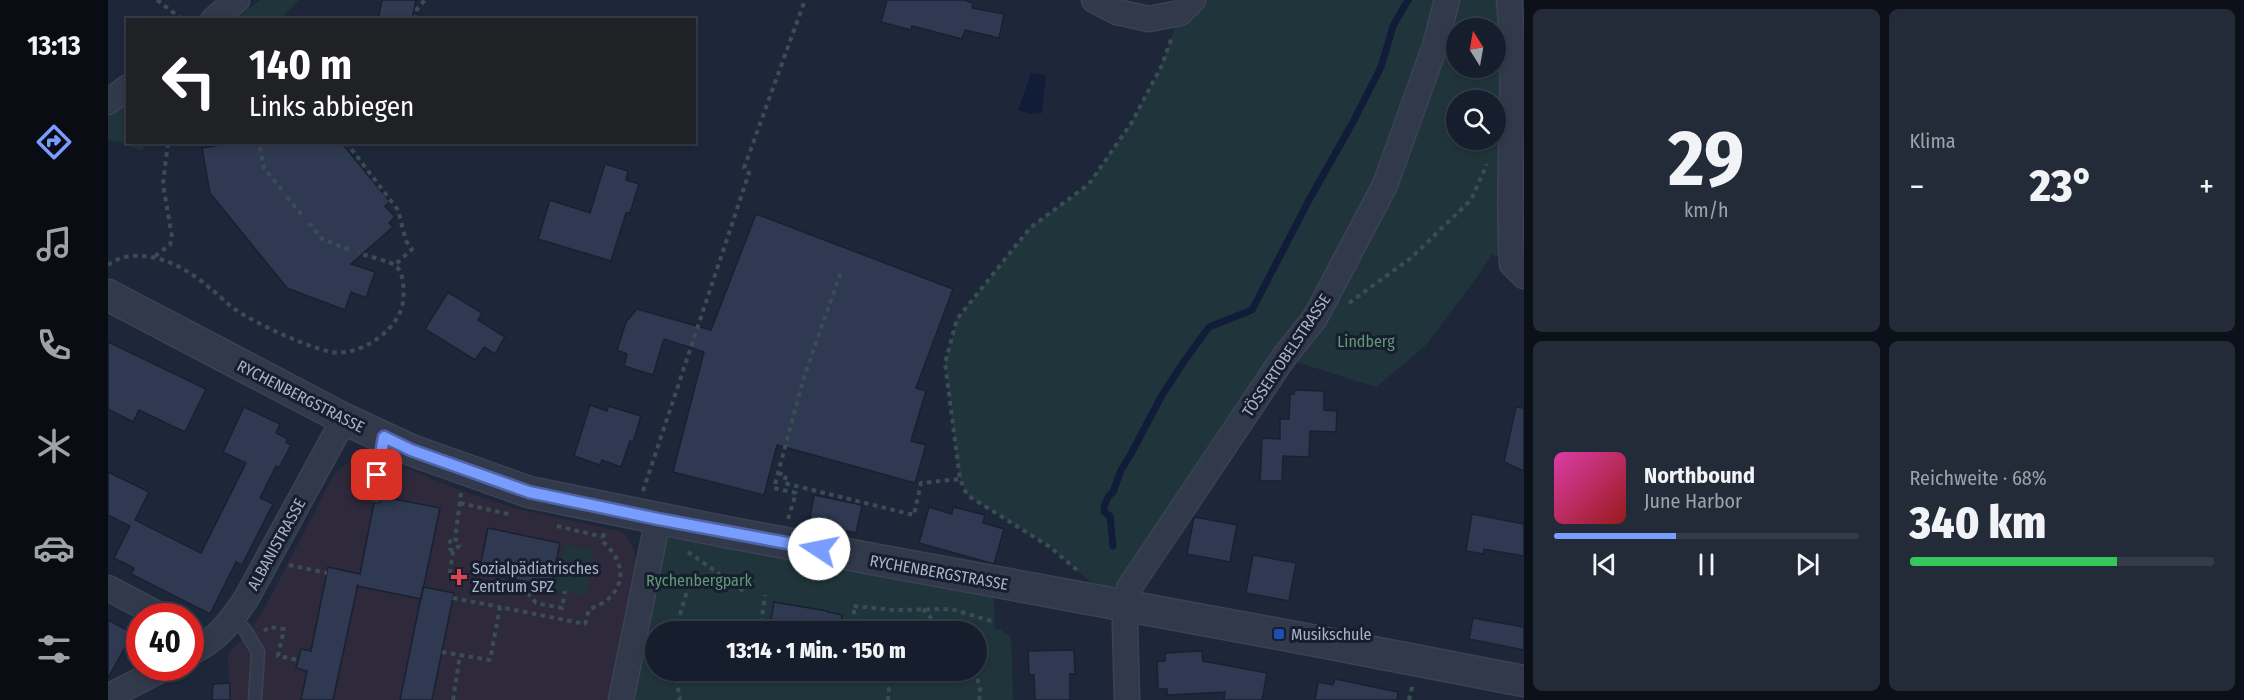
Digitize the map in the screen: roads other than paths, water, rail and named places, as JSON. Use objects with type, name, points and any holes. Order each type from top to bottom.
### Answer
[{"type":"street","points":[[215,18],[237,0]]},
{"type":"street","points":[[1094,0],[1117,12],[1149,19],[1186,7]]},
{"type":"street","name":"TÖSSERTOBELSTRASSE","points":[[1127,700],[1126,606],[1129,588],[1284,357],[1315,318],[1385,185],[1435,46],[1447,0]]},
{"type":"street","points":[[1509,0],[1513,42],[1509,219],[1512,264],[1524,276]]},
{"type":"street","points":[[108,102],[126,88]]},
{"type":"street","name":"RYCHENBERGSTRASSE","points":[[108,295],[344,419],[411,450],[529,492],[658,519],[1524,681]]},
{"type":"street","name":"ALBANISTRASSE","points":[[204,638],[232,618],[246,599],[344,419]]},
{"type":"street","points":[[621,700],[658,519]]},
{"type":"street","points":[[108,588],[136,603]]},
{"type":"street","points":[[108,697],[139,681]]},
{"type":"lane","points":[[376,495],[384,437]]},
{"type":"lane","points":[[232,618],[245,630],[258,652],[255,700]]},
{"type":"water","points":[[1031,73],[1046,75],[1042,113],[1030,114],[1018,110]]},
{"type":"waterway","points":[[1113,546],[1110,516],[1104,512],[1104,507],[1113,492],[1121,470],[1162,395],[1209,327],[1252,310],[1381,67],[1393,26],[1408,0]]},
{"type":"place","name":"Sozialpädiatrisches Zentrum SPZ","points":[[459,577]]},
{"type":"place","name":"Musikschule","points":[[1279,634]]},
{"type":"park label","name":"Lindberg","points":[[1366,341]]},
{"type":"park label","name":"Rychenbergpark","points":[[699,580]]}]
